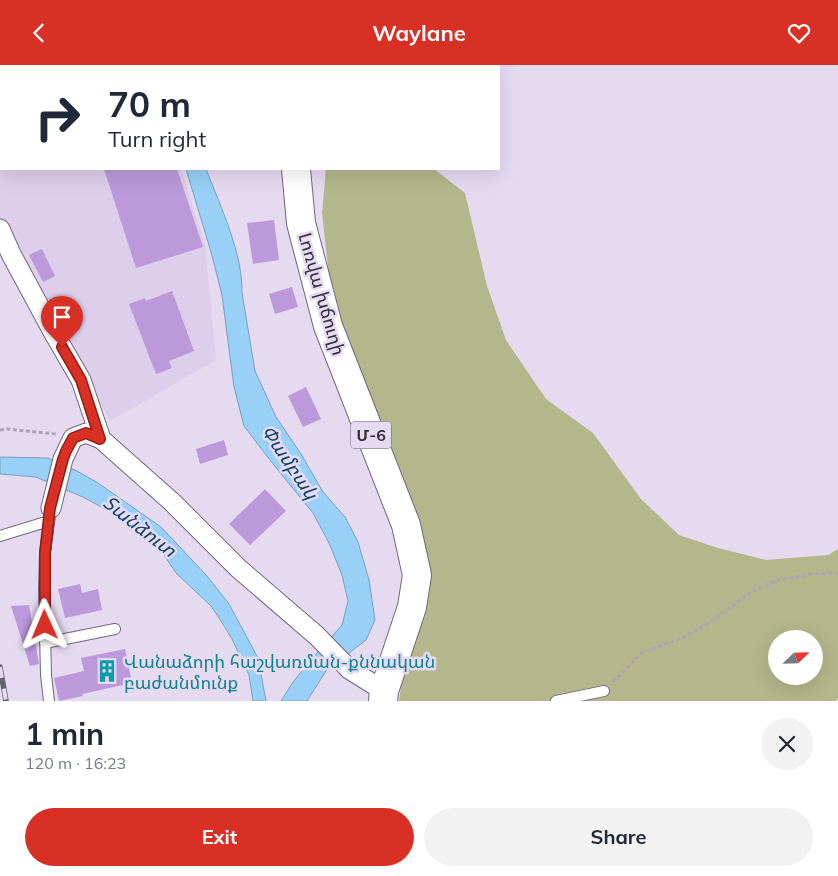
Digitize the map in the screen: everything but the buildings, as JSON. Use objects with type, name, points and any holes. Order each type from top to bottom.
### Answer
[{"type":"highway","name":"Լոռվա խճուղի","points":[[296,170],[301,223],[328,326],[406,525],[417,575],[412,607],[383,696]]},
{"type":"street","points":[[0,229],[11,255],[81,380],[100,439]]},
{"type":"street","points":[[50,514],[63,459],[73,438],[86,433],[100,439],[172,502],[238,568],[317,636],[349,669],[383,696]]},
{"type":"lane","points":[[0,536],[50,514]]},
{"type":"lane","points":[[49,701],[45,643],[45,553],[50,514]]},
{"type":"lane","points":[[45,643],[115,629]]},
{"type":"lane","points":[[556,701],[604,691]]},
{"type":"path","points":[[0,430],[47,433],[73,438]]},
{"type":"path","points":[[604,691],[643,652],[682,638],[714,619],[750,592],[778,579],[810,574],[838,573]]},
{"type":"shaded area","points":[[0,170],[181,170],[205,245],[216,360],[110,421],[54,315],[0,246]]},
{"type":"green space","points":[[326,170],[435,170],[465,193],[487,286],[506,340],[546,399],[593,433],[641,499],[679,535],[718,548],[766,560],[828,555],[838,549],[838,698],[836,701],[399,701],[401,686],[430,581],[400,469],[352,357],[330,284],[322,213]]},
{"type":"water","name":"Փամբակ","points":[[186,170],[206,170],[230,230],[239,262],[242,293],[255,371],[276,417],[301,454],[323,492],[345,517],[358,542],[369,580],[375,620],[366,640],[326,671],[307,701],[281,701],[293,682],[342,625],[348,601],[342,575],[329,543],[313,513],[244,426],[234,387],[222,295]]},
{"type":"water","name":"Տանձուտ","points":[[0,457],[48,458],[98,483],[161,527],[207,576],[229,604],[258,658],[266,701],[253,701],[249,675],[232,639],[211,606],[176,573],[164,555],[149,541],[121,518],[85,498],[36,477],[0,474]]},
{"type":"railway","points":[[0,667],[6,701]]},
{"type":"place","name":"Վանաձորի հաշվառման-քննական բաժանմունք","points":[[107,671]]},
{"type":"route","points":[[45,625],[45,553],[50,508],[63,459],[73,438],[86,433],[100,439],[81,380],[62,347]]}]
